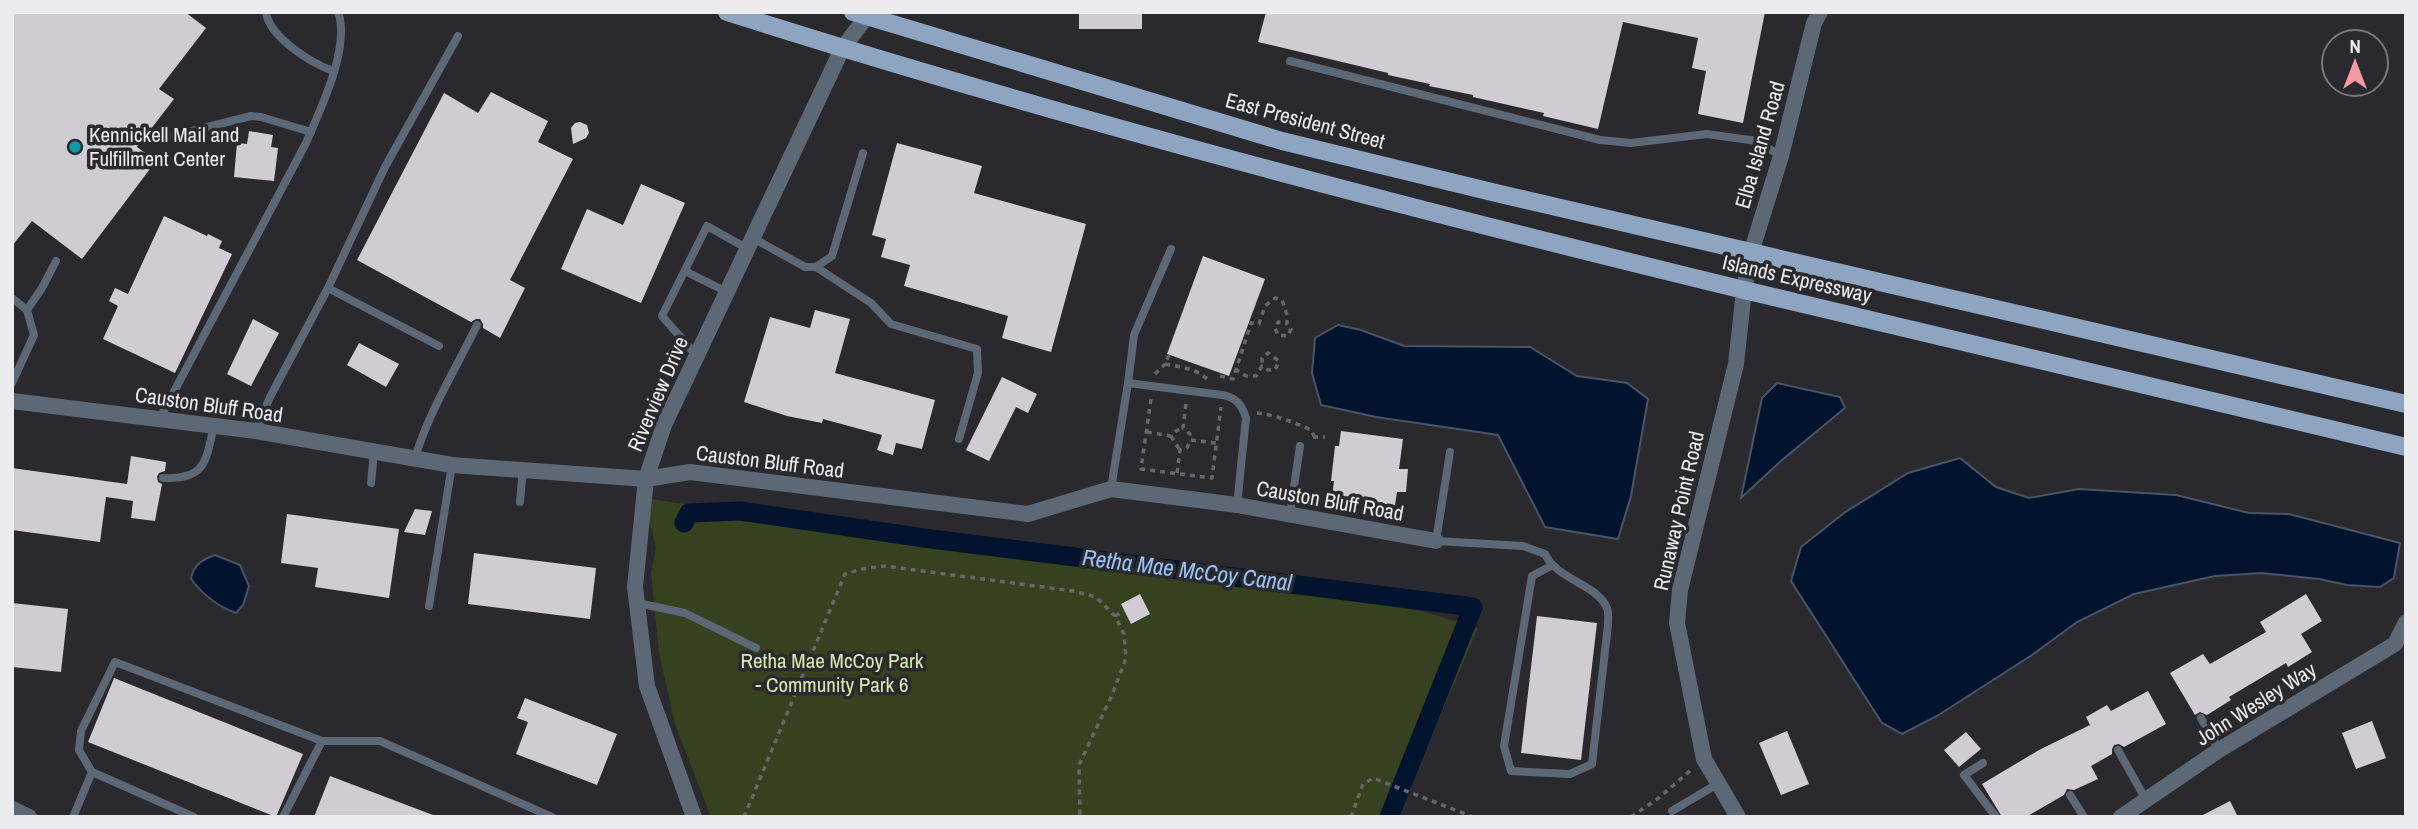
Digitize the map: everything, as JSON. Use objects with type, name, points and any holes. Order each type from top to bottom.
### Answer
[{"type":"main road","points":[[727,12],[842,49]]},
{"type":"main road","name":"East President Street","points":[[863,14],[1282,141],[1751,253]]},
{"type":"main road","name":"Islands Expressway","points":[[842,49],[1180,146],[1744,290],[2406,447]]},
{"type":"main road","name":"Islands Expressway","points":[[1751,253],[2406,404]]},
{"type":"street","name":"Elba Island Road","points":[[1744,290],[1751,253],[1781,156],[1814,23],[1820,12]]},
{"type":"street","name":"Riverview Drive","points":[[694,817],[647,686],[635,587],[646,479],[664,425],[696,356],[842,49],[863,14]]},
{"type":"street","name":"Runaway Point Road","points":[[1738,817],[1704,759],[1677,623],[1680,590],[1736,364],[1744,290]]},
{"type":"street","name":"Causton Bluff Road","points":[[12,401],[215,425],[452,465],[523,468],[646,479],[690,472],[1028,514],[1111,489],[1237,505],[1436,541]]},
{"type":"street","name":"John Wesley Way","points":[[2121,817],[2219,750],[2400,645],[2406,622]]},
{"type":"street","points":[[12,809],[29,817]]},
{"type":"lane","points":[[266,12],[272,30],[314,64],[333,71]]},
{"type":"lane","points":[[160,418],[324,104],[341,41],[342,27],[338,12]]},
{"type":"lane","points":[[256,431],[270,397],[328,288],[386,167],[458,37]]},
{"type":"lane","points":[[1290,61],[1600,140],[1631,143],[1707,134],[1757,141],[1781,156]]},
{"type":"lane","points":[[160,139],[251,116],[311,132]]},
{"type":"lane","points":[[816,267],[832,256],[863,153]]},
{"type":"lane","points":[[696,356],[662,316],[707,226],[805,267],[816,267],[871,303],[891,324],[977,349],[978,373],[959,439]]},
{"type":"lane","points":[[1111,489],[1134,335],[1171,248]]},
{"type":"lane","points":[[27,310],[56,261]]},
{"type":"lane","points":[[685,271],[727,292]]},
{"type":"lane","points":[[328,288],[439,346]]},
{"type":"lane","points":[[12,298],[27,310],[34,335],[12,383]]},
{"type":"lane","points":[[415,458],[427,421],[443,395],[477,325]]},
{"type":"lane","points":[[1128,383],[1230,396],[1242,406],[1246,418],[1237,505]]},
{"type":"lane","points":[[163,478],[183,479],[196,473],[206,461],[215,425]]},
{"type":"lane","points":[[1290,514],[1300,446]]},
{"type":"lane","points":[[371,483],[374,452]]},
{"type":"lane","points":[[1450,452],[1436,541],[1523,546],[1545,554],[1550,566],[1598,597],[1607,609],[1608,625],[1592,764],[1570,774],[1511,771],[1504,746],[1532,576],[1550,566]]},
{"type":"lane","points":[[429,607],[452,465]]},
{"type":"lane","points":[[520,502],[523,468]]},
{"type":"lane","points":[[637,603],[684,613],[756,648]]},
{"type":"lane","points":[[194,817],[92,772],[79,750],[81,731],[114,663],[322,741],[380,741],[552,817]]},
{"type":"lane","points":[[2201,718],[2219,750]]},
{"type":"lane","points":[[283,817],[322,741]]},
{"type":"lane","points":[[2118,750],[2146,800]]},
{"type":"lane","points":[[1983,763],[1964,775],[1996,817]]},
{"type":"lane","points":[[72,817],[92,772]]},
{"type":"lane","points":[[1672,811],[1719,783]]},
{"type":"lane","points":[[2070,796],[2084,817]]},
{"type":"path","points":[[1217,384],[1221,375],[1233,379],[1251,323],[1258,324],[1265,306],[1275,298],[1282,300],[1287,324],[1291,329],[1288,336],[1278,335],[1275,328],[1278,322],[1287,324]]},
{"type":"path","points":[[1235,369],[1246,376],[1256,376],[1262,366],[1262,358],[1268,353],[1279,361],[1275,370],[1262,366]]},
{"type":"path","points":[[1169,355],[1165,364],[1191,369],[1203,375],[1210,383]]},
{"type":"path","points":[[1154,386],[1141,469],[1177,474],[1212,478],[1222,395]]},
{"type":"path","points":[[1255,402],[1255,413],[1273,415],[1311,430],[1314,436]]},
{"type":"path","points":[[1183,428],[1186,403]]},
{"type":"path","points":[[1171,436],[1183,428]]},
{"type":"path","points":[[1180,450],[1187,448],[1191,440],[1190,434],[1183,428]]},
{"type":"path","points":[[1147,432],[1171,436],[1180,450],[1177,474]]},
{"type":"path","points":[[1191,440],[1216,443]]},
{"type":"path","points":[[744,817],[845,574],[885,566],[1073,591],[1096,597],[1115,616],[1124,634],[1126,658],[1079,765],[1080,817]]},
{"type":"path","points":[[1115,616],[1124,611]]},
{"type":"path","points":[[1632,817],[1704,759]]},
{"type":"path","points":[[1351,817],[1363,784],[1373,778],[1473,817]]},
{"type":"green space","name":"Retha Mae McCoy Park - Community Park 6","points":[[644,498],[1422,611],[1478,628],[1397,817],[711,817],[675,724],[659,653],[651,573],[656,548]]},
{"type":"water","points":[[1338,325],[1361,330],[1404,346],[1530,347],[1577,376],[1627,383],[1648,399],[1631,496],[1618,539],[1545,527],[1498,435],[1376,417],[1321,405],[1312,373],[1315,338]]},
{"type":"water","points":[[1777,383],[1840,397],[1845,408],[1741,498],[1762,398]]},
{"type":"water","points":[[1960,458],[1996,487],[2029,498],[2079,489],[2176,495],[2249,513],[2289,514],[2400,543],[2394,578],[2380,587],[2261,573],[2215,576],[2134,594],[2077,622],[2032,655],[1937,716],[1902,734],[1882,723],[1791,581],[1801,547],[1844,513],[1908,473]]},
{"type":"water","points":[[215,555],[240,565],[249,586],[243,605],[236,613],[211,599],[191,579],[199,563]]},
{"type":"building","name":"Kennickell Mail and Fulfillment Center","points":[[12,12],[185,12],[206,28],[159,89],[174,99],[137,147],[156,161],[82,259],[32,221],[12,246]]},
{"type":"building","points":[[1079,12],[1142,12],[1142,29],[1079,29]]},
{"type":"building","points":[[1266,12],[1765,12],[1743,123],[1698,114],[1706,71],[1692,68],[1698,38],[1623,22],[1598,129],[1388,73],[1258,42]]},
{"type":"building","points":[[491,92],[548,121],[538,142],[573,159],[510,280],[525,288],[500,338],[483,328],[480,319],[471,322],[357,260],[444,93],[478,113]]},
{"type":"building","points":[[580,122],[587,125],[589,133],[586,138],[573,144],[571,128]]},
{"type":"building","points":[[249,131],[273,135],[271,147],[278,148],[274,181],[234,177],[237,143],[247,144]]},
{"type":"building","points":[[897,143],[982,166],[974,193],[1086,224],[1051,352],[1002,338],[1008,316],[904,286],[910,265],[881,257],[886,239],[872,235]]},
{"type":"building","points":[[641,184],[685,203],[641,303],[561,269],[587,209],[623,225]]},
{"type":"building","points":[[164,216],[222,241],[219,248],[232,254],[175,373],[103,339],[118,306],[109,301],[115,288],[128,294]]},
{"type":"building","points":[[1203,256],[1265,279],[1229,376],[1167,354]]},
{"type":"building","points":[[815,310],[850,319],[835,373],[935,400],[922,449],[896,443],[893,455],[877,450],[882,435],[823,419],[822,423],[787,416],[744,402],[770,317],[810,328]]},
{"type":"building","points":[[253,319],[279,333],[251,386],[227,374]]},
{"type":"building","points":[[359,343],[399,364],[386,387],[347,365]]},
{"type":"building","points":[[1002,377],[1037,394],[1028,413],[1016,407],[989,461],[966,450]]},
{"type":"building","points":[[1341,431],[1403,439],[1399,469],[1408,469],[1406,492],[1397,492],[1395,505],[1332,498],[1335,446],[1339,446]]},
{"type":"building","points":[[131,456],[166,462],[165,471],[157,477],[162,484],[155,521],[131,518],[133,501],[106,497],[100,542],[12,530],[12,468],[127,484]]},
{"type":"building","points":[[415,509],[432,511],[425,535],[404,532]]},
{"type":"building","points":[[287,514],[399,529],[389,598],[315,587],[318,568],[281,563]]},
{"type":"building","points":[[474,553],[596,568],[590,619],[468,604]]},
{"type":"building","points":[[1140,594],[1150,614],[1131,624],[1121,604]]},
{"type":"building","points":[[2306,594],[2322,621],[2301,634],[2312,652],[2288,667],[2286,663],[2229,697],[2231,700],[2207,715],[2200,712],[2195,715],[2170,673],[2203,654],[2210,664],[2266,632],[2260,622]]},
{"type":"building","points":[[12,603],[68,609],[61,672],[12,667]]},
{"type":"building","points":[[1537,616],[1597,623],[1581,760],[1521,753]]},
{"type":"building","points":[[114,678],[303,754],[276,817],[88,742]]},
{"type":"building","points":[[2148,691],[2166,724],[2124,747],[2114,745],[2112,754],[2091,766],[2098,779],[2074,790],[2067,789],[2064,795],[2026,817],[2002,817],[1982,784],[2039,750],[2090,725],[2086,717],[2107,705],[2111,711]]},
{"type":"building","points":[[525,698],[617,734],[597,785],[516,754],[528,722],[517,718]]},
{"type":"building","points":[[2372,721],[2386,758],[2356,769],[2342,733]]},
{"type":"building","points":[[1787,731],[1809,784],[1781,795],[1759,743]]},
{"type":"building","points":[[1966,732],[1981,749],[1959,767],[1944,750]]},
{"type":"building","points":[[330,776],[433,815],[433,817],[314,817]]},
{"type":"building","points":[[2230,801],[2238,817],[2199,817]]},
{"type":"waterway","name":"Retha Mae McCoy Canal","points":[[684,523],[689,513],[740,511],[931,539],[1473,607],[1389,817]]},
{"type":"place","name":"Kennickell Mail and Fulfillment Center","points":[[75,147]]}]
